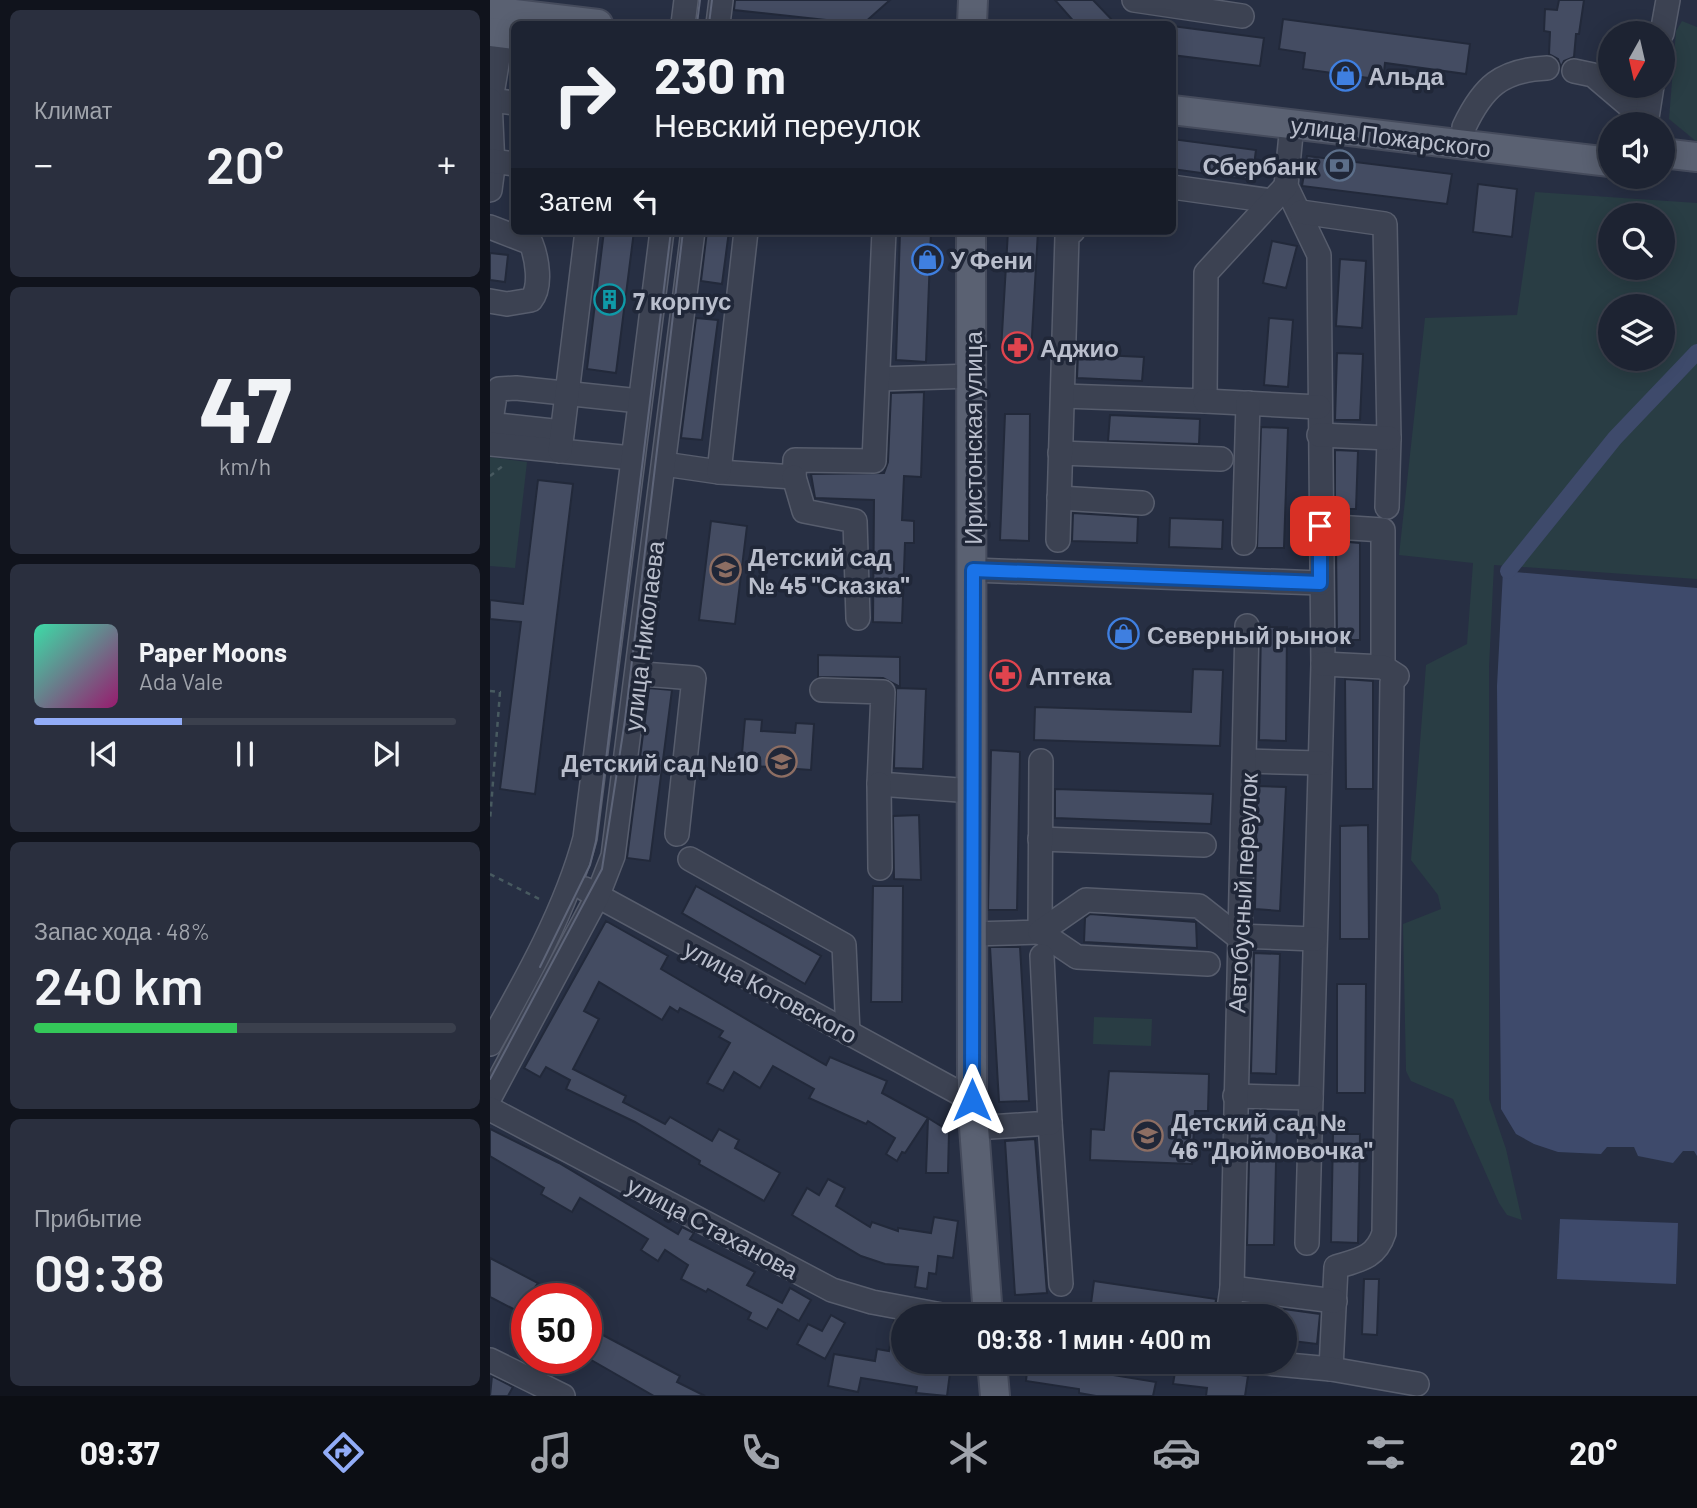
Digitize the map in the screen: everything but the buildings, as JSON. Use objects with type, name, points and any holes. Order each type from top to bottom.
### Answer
[{"type":"main road","points":[[972,0],[972,21]]},
{"type":"main road","name":"улица Пожарского","points":[[1176,95],[1598,144]]},
{"type":"main road","name":"улица Пожарского","points":[[1176,110],[1598,161]]},
{"type":"main road","points":[[1675,154],[1697,157]]},
{"type":"main road","points":[[1675,169],[1697,172]]},
{"type":"main road","name":"Иристонская улица","points":[[971,235],[973,1114],[987,1304]]},
{"type":"main road","points":[[993,1374],[995,1396]]},
{"type":"street","points":[[683,21],[686,0]]},
{"type":"street","points":[[718,21],[721,0]]},
{"type":"street","points":[[1134,0],[1242,16]]},
{"type":"street","points":[[1664,21],[1668,0]]},
{"type":"street","points":[[490,190],[503,162],[491,100],[501,21]]},
{"type":"street","points":[[1464,127],[1476,101],[1497,80],[1527,69],[1547,68]]},
{"type":"street","points":[[1574,71],[1593,75],[1635,112]]},
{"type":"street","points":[[491,100],[511,103]]},
{"type":"street","points":[[1205,401],[1206,273],[1279,194],[1292,124]]},
{"type":"street","points":[[1176,187],[1279,194],[1301,212],[1320,255],[1320,583],[1323,663],[1307,1243]]},
{"type":"street","points":[[1301,212],[1392,224],[1387,507]]},
{"type":"street","points":[[490,228],[531,243],[537,258],[535,295],[531,300],[508,304],[490,302]]},
{"type":"street","points":[[561,442],[587,235]]},
{"type":"street","name":"улица Николаева","points":[[490,1044],[558,910],[585,838],[661,235]]},
{"type":"street","name":"улица Николаева","points":[[490,1097],[597,897],[613,856],[693,235]]},
{"type":"street","points":[[719,472],[746,235]]},
{"type":"street","points":[[858,618],[855,521],[804,511],[794,477],[795,460],[874,461],[884,235]]},
{"type":"street","points":[[1058,540],[1068,235]]},
{"type":"street","points":[[878,379],[973,376]]},
{"type":"street","points":[[630,400],[499,389],[491,421],[561,442],[632,458]]},
{"type":"street","points":[[1063,396],[1319,407]]},
{"type":"street","points":[[1244,543],[1248,403]]},
{"type":"street","points":[[1319,435],[1389,438]]},
{"type":"street","points":[[490,444],[561,442]]},
{"type":"street","points":[[1060,453],[1221,459]]},
{"type":"street","points":[[664,464],[719,472],[794,477]]},
{"type":"street","points":[[1059,498],[1142,503]]},
{"type":"street","points":[[1320,526],[1384,530],[1383,667]]},
{"type":"street","points":[[973,570],[1320,583]]},
{"type":"street","points":[[1246,761],[1247,626]]},
{"type":"street","points":[[1323,663],[1383,667],[1397,676],[1392,682],[1384,1233],[1379,1247],[1372,1255],[1336,1267],[1331,1370]]},
{"type":"street","points":[[638,671],[643,674],[694,678],[677,834]]},
{"type":"street","points":[[822,690],[883,692],[879,784],[880,868]]},
{"type":"street","points":[[1040,932],[1041,761]]},
{"type":"street","name":"Автобусный переулок","points":[[1230,1304],[1237,936],[1246,761],[1320,763]]},
{"type":"street","points":[[879,784],[972,791]]},
{"type":"street","points":[[1041,839],[1205,845]]},
{"type":"street","points":[[690,859],[844,945],[848,1033]]},
{"type":"street","name":"улица Котовского","points":[[571,880],[597,897],[848,1033],[973,1114]]},
{"type":"street","points":[[971,933],[1040,932],[1086,900],[1199,906],[1237,936],[1315,939]]},
{"type":"street","points":[[1040,932],[1077,957],[1209,964]]},
{"type":"street","points":[[1042,956],[1061,1284]]},
{"type":"street","points":[[1235,1096],[1311,1098]]},
{"type":"street","name":"улица Стаханова","points":[[490,1109],[832,1290],[891,1306]]},
{"type":"street","points":[[973,1114],[1050,1122]]},
{"type":"street","points":[[1232,1288],[1335,1301]]},
{"type":"street","points":[[490,1360],[563,1396]]},
{"type":"street","points":[[1297,1366],[1417,1384]]},
{"type":"path","points":[[490,691],[500,692],[490,820]]},
{"type":"path","points":[[490,874],[558,910]]},
{"type":"shaded area","points":[[1682,21],[1697,27],[1697,142],[1675,124],[1675,112],[1670,112],[1671,98],[1675,98],[1676,31]]},
{"type":"shaded area","points":[[1535,192],[1697,203],[1697,579],[1494,565],[1489,667],[1489,1099],[1506,1149],[1522,1220],[1507,1215],[1499,1203],[1453,1099],[1411,1081],[1406,1071],[1403,924],[1441,909],[1438,895],[1411,860],[1426,665],[1467,644],[1473,563],[1399,555],[1425,318],[1517,315]]},
{"type":"shaded area","points":[[490,457],[527,462],[515,568],[490,566]]},
{"type":"shaded area","points":[[1094,1017],[1152,1019],[1151,1046],[1093,1044]]},
{"type":"water","points":[[1503,571],[1697,588],[1697,1156],[1694,1151],[1683,1151],[1673,1163],[1638,1156],[1634,1147],[1607,1147],[1601,1154],[1558,1152],[1534,1144],[1516,1134],[1501,1109],[1497,686]]},
{"type":"water","points":[[1560,1219],[1678,1223],[1676,1284],[1557,1279]]},
{"type":"waterway","points":[[1508,571],[1615,438],[1697,352]]},
{"type":"tram line","points":[[697,21],[700,0]]},
{"type":"tram line","points":[[709,21],[712,0]]},
{"type":"tram line","points":[[540,967],[590,865],[596,841],[671,235]]},
{"type":"tram line","points":[[490,1079],[602,869],[625,720],[683,235]]},
{"type":"place","name":"Альда","points":[[1345,75]]},
{"type":"place","name":"Сбербанк","points":[[1340,165]]},
{"type":"place","name":"У Фени","points":[[927,259]]},
{"type":"place","name":"7 корпус","points":[[610,300]]},
{"type":"place","name":"Аджио","points":[[1017,347]]},
{"type":"place","name":"Детский сад № 45 \"Сказка\"","points":[[725,570]]},
{"type":"place","name":"Северный рынок","points":[[1124,634]]},
{"type":"place","name":"Аптека","points":[[1006,675]]},
{"type":"place","name":"Детский сад №10","points":[[782,762]]},
{"type":"place","name":"Детский сад № 46 \"Дюймовочка\"","points":[[1148,1135]]},
{"type":"route","points":[[972,1100],[973,570],[1320,583],[1320,526]]}]
